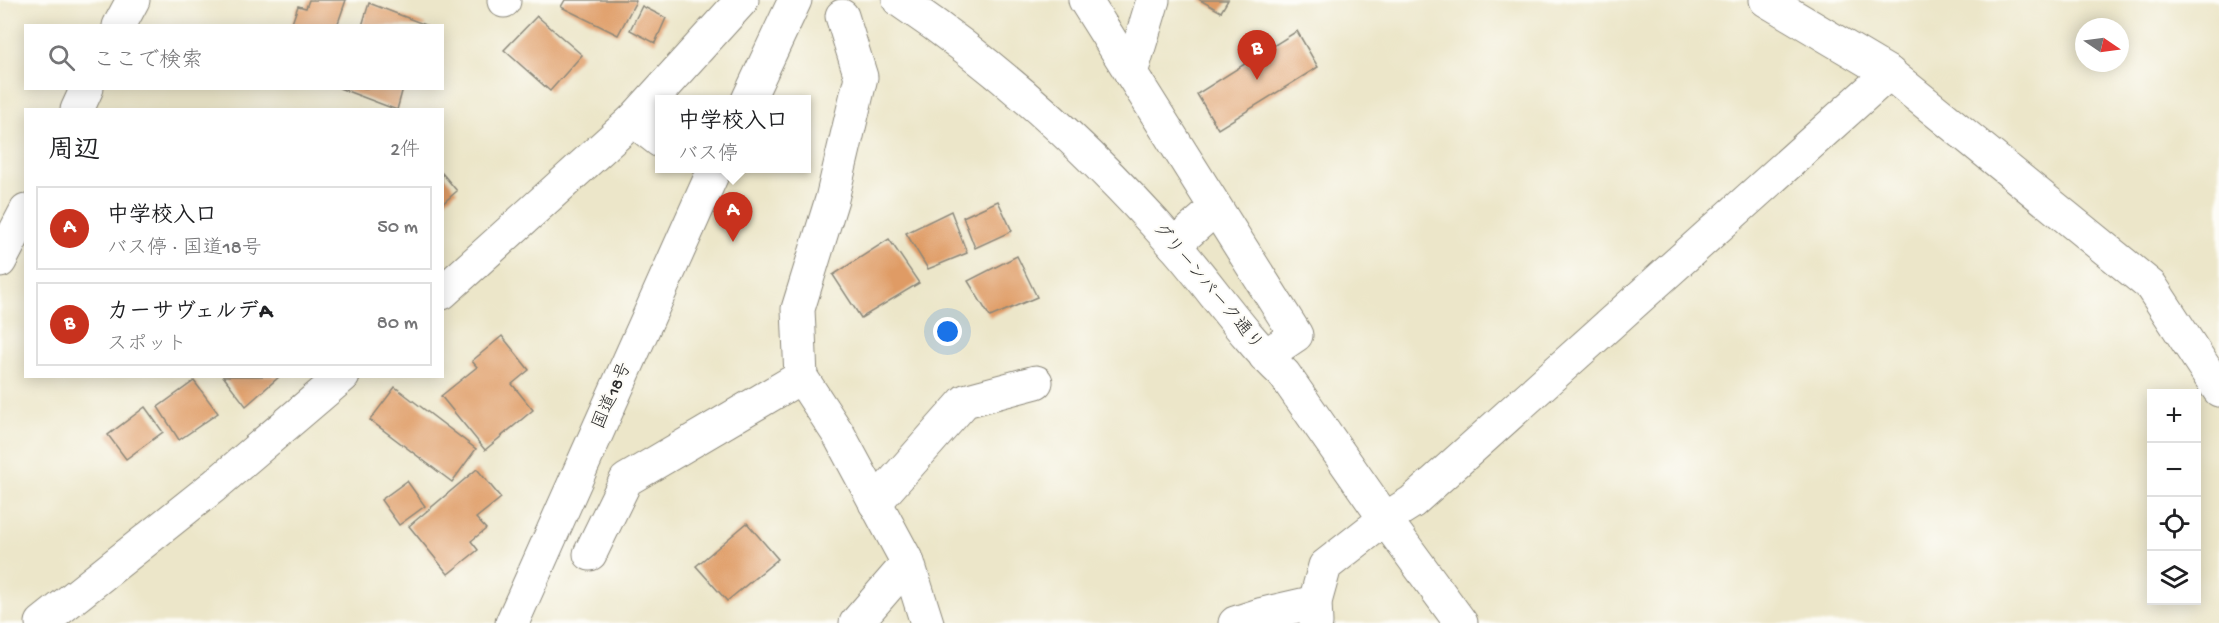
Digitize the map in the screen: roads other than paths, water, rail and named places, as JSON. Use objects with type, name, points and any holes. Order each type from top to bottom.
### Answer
[{"type":"main road","points":[[121,24],[132,0]]},
{"type":"main road","points":[[656,95],[742,0]]},
{"type":"main road","points":[[750,95],[795,0]]},
{"type":"main road","name":"グリーンパーク通り","points":[[899,0],[951,36],[1027,98],[1122,189],[1174,244],[1265,356],[1284,374],[1384,519],[1461,623]]},
{"type":"main road","points":[[1086,0],[1296,335],[1265,356]]},
{"type":"main road","points":[[1131,73],[1153,0]]},
{"type":"main road","points":[[1766,0],[1889,73],[2151,286],[2219,390]]},
{"type":"main road","points":[[842,16],[861,77],[832,200],[798,309],[801,377],[839,435],[908,563],[927,623]]},
{"type":"main road","points":[[1235,623],[1263,614],[1316,613],[1325,566],[1384,519],[1412,502],[1889,73]]},
{"type":"main road","points":[[78,108],[86,90]]},
{"type":"main road","points":[[444,291],[633,120],[655,96]]},
{"type":"main road","points":[[633,120],[655,137]]},
{"type":"main road","name":"国道18号","points":[[512,623],[706,173]]},
{"type":"main road","points":[[1174,244],[1215,209]]},
{"type":"main road","points":[[0,261],[24,215]]},
{"type":"main road","points":[[590,554],[626,480],[801,377]]},
{"type":"main road","points":[[42,623],[214,486],[341,378]]},
{"type":"main road","points":[[875,503],[965,401],[1036,382]]},
{"type":"main road","points":[[856,623],[908,563]]},
{"type":"place","name":"カーサヴェルデA","points":[[1257,80]]},
{"type":"place","name":"中学校入口","points":[[733,242]]}]
